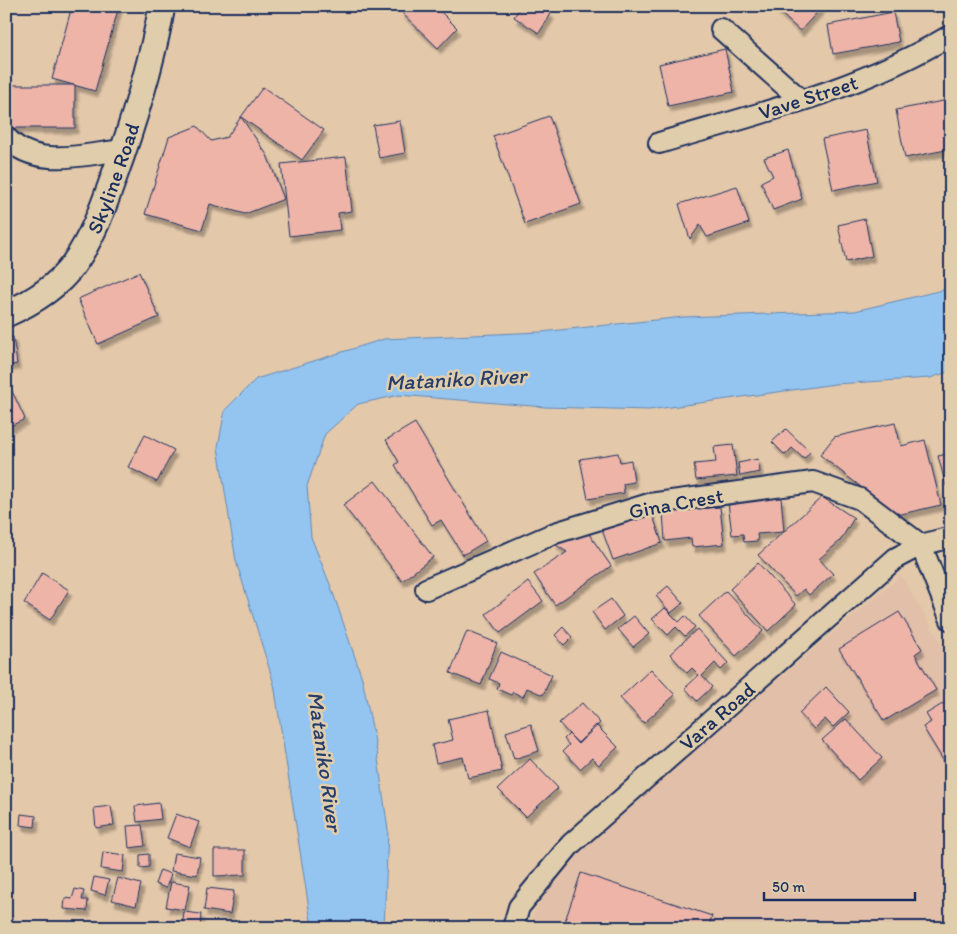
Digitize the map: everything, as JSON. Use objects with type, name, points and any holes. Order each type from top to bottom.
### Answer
[{"type":"street","name":"Skyline Road","points":[[6,314],[38,296],[72,266],[87,242],[108,193],[147,76],[162,6]]},
{"type":"street","points":[[721,29],[801,100]]},
{"type":"street","name":"Vave Street","points":[[659,143],[842,88],[892,67],[951,35]]},
{"type":"street","points":[[6,137],[15,148],[32,156],[52,158],[123,150]]},
{"type":"street","name":"Gina Crest","points":[[426,589],[555,532],[649,504],[813,482],[860,499],[921,545]]},
{"type":"street","name":"Vara Road","points":[[513,928],[518,907],[571,844],[896,558],[921,545],[951,537]]},
{"type":"street","points":[[921,545],[951,620]]},
{"type":"shaded area","points":[[901,576],[951,660],[951,928],[528,928],[540,901],[577,848]]},
{"type":"water","name":"Mataniko River","points":[[951,288],[951,371],[930,378],[835,384],[649,410],[545,407],[399,395],[358,404],[325,434],[307,486],[311,537],[331,587],[362,678],[377,752],[388,830],[384,928],[312,928],[274,684],[236,561],[218,447],[225,410],[256,379],[384,339],[541,332],[684,317],[855,311]]},
{"type":"building","points":[[72,6],[119,6],[95,91],[52,79]]},
{"type":"building","points":[[410,6],[435,6],[457,28],[438,48],[400,11]]},
{"type":"building","points":[[521,6],[539,6],[551,14],[539,33],[514,17]]},
{"type":"building","points":[[778,6],[823,6],[800,31],[776,9]]},
{"type":"building","points":[[893,12],[899,42],[833,54],[828,25]]},
{"type":"building","points":[[725,49],[734,92],[668,106],[659,64]]},
{"type":"building","points":[[6,85],[75,85],[75,128],[6,128]]},
{"type":"building","points":[[263,87],[324,130],[302,160],[241,117]]},
{"type":"building","points":[[948,100],[951,115],[951,149],[905,158],[896,110]]},
{"type":"building","points":[[549,116],[581,204],[525,224],[493,136]]},
{"type":"building","points":[[241,117],[267,155],[284,199],[245,214],[210,204],[202,230],[145,214],[169,137],[197,126],[211,141],[227,137]]},
{"type":"building","points":[[400,121],[405,153],[379,158],[373,125]]},
{"type":"building","points":[[866,130],[877,181],[833,190],[822,139]]},
{"type":"building","points":[[788,150],[802,199],[773,210],[761,182],[773,176],[764,158]]},
{"type":"building","points":[[346,157],[352,211],[338,213],[340,230],[289,236],[281,164]]},
{"type":"building","points":[[737,186],[749,223],[707,237],[700,225],[690,239],[679,204]]},
{"type":"building","points":[[865,219],[872,256],[846,262],[838,225]]},
{"type":"building","points":[[139,272],[159,317],[98,344],[78,299]]},
{"type":"building","points":[[13,337],[17,364],[6,366],[6,338]]},
{"type":"building","points":[[12,391],[25,419],[6,428],[6,394]]},
{"type":"building","points":[[415,423],[486,541],[463,555],[441,520],[432,525],[395,465],[399,462],[386,440]]},
{"type":"building","points":[[895,423],[901,446],[925,440],[941,505],[897,515],[820,455],[834,437]]},
{"type":"building","points":[[786,429],[810,452],[804,459],[792,448],[785,455],[772,442]]},
{"type":"building","points":[[951,432],[951,447],[948,448],[945,433]]},
{"type":"building","points":[[145,435],[174,450],[157,482],[128,467]]},
{"type":"building","points":[[733,445],[737,476],[696,480],[694,464],[716,462],[714,447]]},
{"type":"building","points":[[618,453],[620,462],[631,460],[634,482],[623,484],[624,493],[588,499],[580,459]]},
{"type":"building","points":[[951,453],[951,484],[946,486],[938,456]]},
{"type":"building","points":[[758,459],[760,472],[740,476],[738,463]]},
{"type":"building","points":[[375,481],[433,557],[402,581],[343,505]]},
{"type":"building","points":[[781,497],[784,532],[757,534],[758,541],[744,542],[743,534],[732,535],[728,502]]},
{"type":"building","points":[[822,497],[854,518],[840,541],[819,559],[833,574],[809,595],[804,589],[796,596],[758,555]]},
{"type":"building","points":[[720,507],[724,544],[692,547],[691,538],[665,541],[663,512]]},
{"type":"building","points":[[651,510],[662,543],[613,560],[601,527]]},
{"type":"building","points":[[582,524],[611,566],[555,605],[534,574],[567,552],[554,544]]},
{"type":"building","points":[[758,563],[796,605],[768,631],[730,589]]},
{"type":"building","points":[[42,573],[69,590],[50,620],[24,603]]},
{"type":"building","points":[[528,582],[543,601],[500,633],[486,614]]},
{"type":"building","points":[[668,586],[683,603],[671,613],[656,596]]},
{"type":"building","points":[[726,591],[763,631],[736,656],[699,616]]},
{"type":"building","points":[[611,599],[623,616],[605,630],[592,612]]},
{"type":"building","points":[[665,608],[679,622],[685,616],[695,627],[685,636],[676,627],[668,635],[652,619]]},
{"type":"building","points":[[899,612],[922,649],[915,654],[936,690],[884,721],[839,649]]},
{"type":"building","points":[[634,616],[649,634],[633,647],[618,629]]},
{"type":"building","points":[[563,627],[572,637],[564,645],[555,635]]},
{"type":"building","points":[[697,629],[728,663],[721,670],[715,663],[702,676],[712,687],[697,701],[685,688],[699,675],[692,668],[687,673],[670,654]]},
{"type":"building","points":[[467,631],[497,643],[481,685],[450,673]]},
{"type":"building","points":[[501,652],[552,675],[543,695],[527,688],[523,697],[513,692],[511,695],[497,689],[499,683],[489,679]]},
{"type":"building","points":[[651,669],[675,695],[644,723],[620,698]]},
{"type":"building","points":[[826,687],[849,712],[833,727],[825,719],[814,729],[799,713]]},
{"type":"building","points":[[949,700],[951,703],[951,773],[923,727],[931,722],[926,714]]},
{"type":"building","points":[[582,703],[600,723],[578,744],[559,723]]},
{"type":"building","points":[[489,710],[502,771],[468,778],[463,757],[436,763],[432,745],[453,740],[448,719]]},
{"type":"building","points":[[846,719],[882,758],[858,780],[822,740]]},
{"type":"building","points":[[531,724],[539,751],[514,759],[506,732]]},
{"type":"building","points":[[596,725],[618,747],[599,765],[592,758],[580,769],[563,751],[569,745],[564,739],[569,734],[578,743]]},
{"type":"building","points":[[530,759],[558,788],[526,817],[498,789]]},
{"type":"building","points":[[159,803],[161,819],[137,822],[135,806]]},
{"type":"building","points":[[111,806],[114,825],[96,828],[94,808]]},
{"type":"building","points":[[21,814],[36,816],[35,827],[20,825]]},
{"type":"building","points":[[176,814],[199,822],[190,847],[167,838]]},
{"type":"building","points":[[142,825],[145,846],[129,848],[127,826]]},
{"type":"building","points":[[214,850],[245,850],[245,875],[214,876]]},
{"type":"building","points":[[103,852],[125,855],[123,872],[101,869]]},
{"type":"building","points":[[174,853],[200,857],[197,875],[171,871]]},
{"type":"building","points":[[149,854],[149,867],[140,868],[140,855]]},
{"type":"building","points":[[160,870],[171,874],[166,888],[155,884]]},
{"type":"building","points":[[581,873],[712,916],[708,928],[574,928],[564,924]]},
{"type":"building","points":[[94,877],[109,880],[105,895],[91,891]]},
{"type":"building","points":[[118,878],[141,884],[136,906],[112,900]]},
{"type":"building","points":[[171,882],[190,885],[185,910],[166,907]]},
{"type":"building","points":[[207,888],[234,891],[230,914],[204,910]]},
{"type":"building","points":[[75,889],[84,891],[82,900],[88,900],[87,911],[64,909],[65,898],[72,899]]},
{"type":"building","points":[[184,912],[201,914],[200,928],[182,928]]}]
